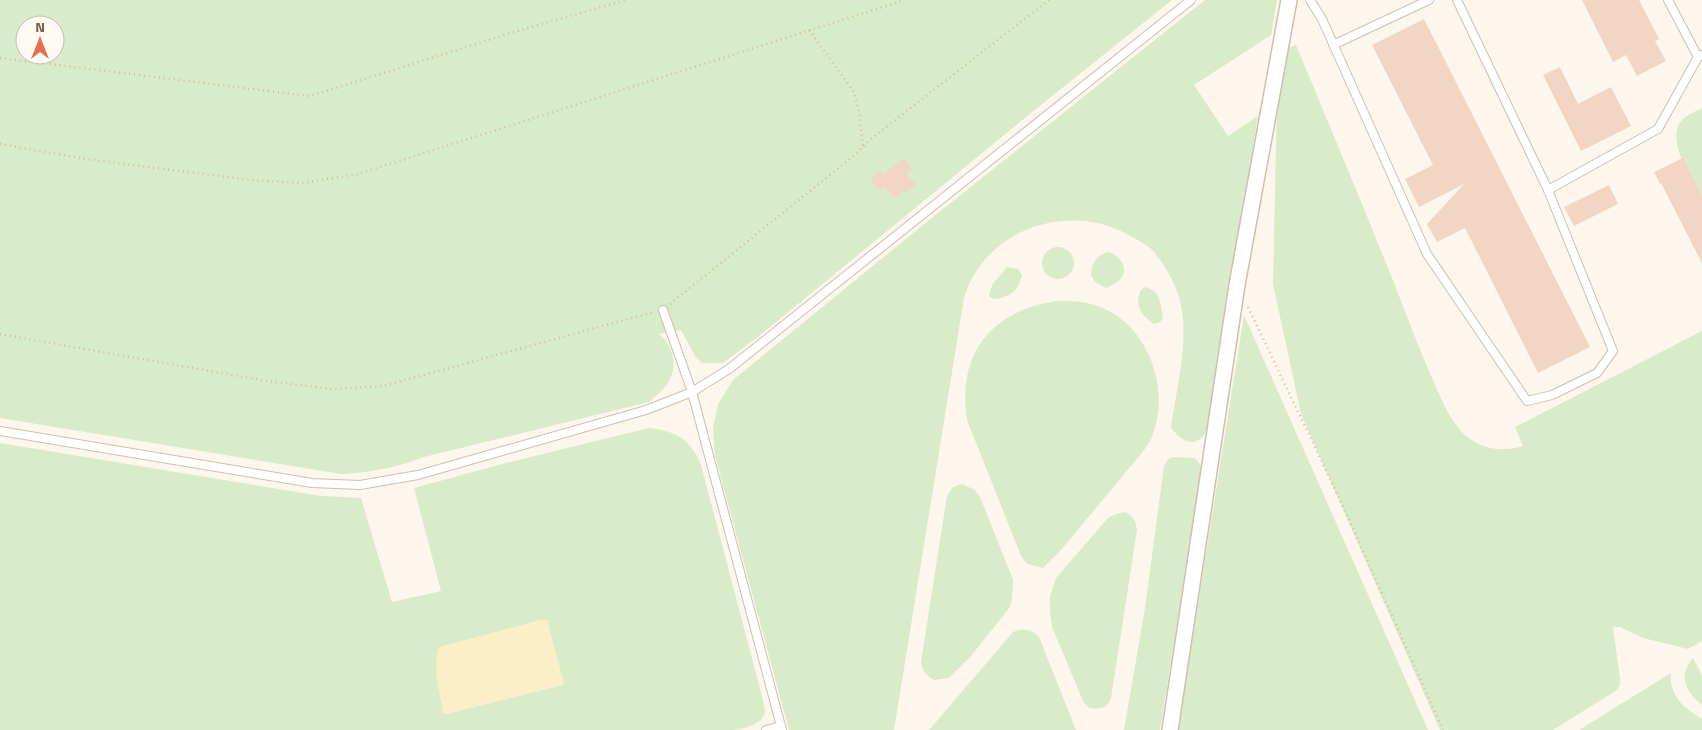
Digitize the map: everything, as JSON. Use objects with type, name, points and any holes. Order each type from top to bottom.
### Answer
[{"type":"street","points":[[1170,730],[1237,285],[1289,0]]},
{"type":"lane","points":[[0,432],[312,483],[360,485],[385,482],[428,472],[646,410],[692,392],[729,369],[1190,0]]},
{"type":"lane","points":[[1310,0],[1322,19],[1427,254],[1527,401],[1552,395],[1597,373],[1613,350],[1548,190],[1456,0]]},
{"type":"lane","points":[[1333,45],[1429,0]]},
{"type":"lane","points":[[1548,190],[1658,129],[1700,56],[1668,0]]},
{"type":"lane","points":[[663,310],[692,392],[782,728],[766,730]]},
{"type":"path","points":[[0,58],[310,96],[514,32],[626,0]]},
{"type":"path","points":[[0,144],[86,159],[251,180],[302,182],[358,174],[906,0]]},
{"type":"path","points":[[0,334],[267,381],[331,389],[383,386],[663,310],[872,138],[1049,0]]},
{"type":"path","points":[[809,30],[854,92],[859,112],[863,147]]},
{"type":"path","points":[[1237,285],[1342,504],[1443,730]]},
{"type":"green space","points":[[0,0],[1172,0],[764,332],[723,363],[702,363],[695,356],[681,330],[659,334],[669,346],[674,363],[673,371],[667,384],[649,402],[424,457],[394,467],[341,474],[0,418]]},
{"type":"green space","points":[[1205,0],[1277,0],[1271,35],[1194,85],[1228,136],[1258,116],[1208,425],[1204,434],[1198,440],[1189,442],[1181,438],[1171,427],[1182,359],[1183,324],[1181,307],[1175,286],[1164,266],[1151,249],[1125,233],[1101,224],[1077,221],[1053,222],[1029,229],[1008,240],[989,255],[974,275],[964,298],[894,730],[789,730],[715,456],[713,428],[718,404],[733,380],[918,229]]},
{"type":"green space","points":[[1296,45],[1435,385],[1453,420],[1462,433],[1470,439],[1495,449],[1523,446],[1515,427],[1702,331],[1702,641],[1688,649],[1643,638],[1620,627],[1613,627],[1620,685],[1617,690],[1553,730],[1440,730],[1301,414],[1273,284],[1277,99],[1286,49]]},
{"type":"green space","points":[[1702,108],[1702,202],[1683,163],[1676,132],[1679,124],[1689,114]]},
{"type":"green space","points":[[1058,247],[1070,251],[1074,263],[1070,275],[1058,279],[1046,275],[1042,263],[1046,251]]},
{"type":"green space","points":[[1110,252],[1121,262],[1124,272],[1118,281],[1106,288],[1095,282],[1091,275],[1092,267],[1098,257]]},
{"type":"green space","points":[[1007,267],[1018,269],[1022,275],[1021,281],[1012,293],[993,299],[989,296],[992,285]]},
{"type":"green space","points":[[1145,287],[1154,291],[1159,298],[1163,318],[1160,322],[1154,324],[1142,313],[1139,305],[1139,295]]},
{"type":"green space","points":[[1055,301],[1095,305],[1117,316],[1132,329],[1143,344],[1152,362],[1157,381],[1159,401],[1157,421],[1146,447],[1061,550],[1043,568],[1027,564],[1021,556],[967,420],[965,396],[967,375],[973,356],[983,340],[996,326],[1012,315]]},
{"type":"green space","points":[[1244,315],[1428,730],[1178,730]]},
{"type":"green space","points":[[649,428],[674,434],[693,449],[701,465],[762,696],[765,712],[757,723],[734,730],[0,730],[0,443],[321,496],[361,498],[392,602],[441,591],[414,488]],"holes":[[[547,620],[562,685],[446,714],[487,635]]]},
{"type":"green space","points":[[1173,457],[1195,458],[1202,467],[1160,730],[1124,730],[1145,608],[1164,466],[1168,459]]},
{"type":"green space","points":[[962,484],[975,490],[980,497],[1013,580],[1012,599],[1010,607],[971,656],[949,678],[934,680],[925,673],[921,662],[947,496],[953,487]]},
{"type":"green space","points":[[1126,512],[1134,520],[1137,530],[1111,698],[1103,708],[1089,708],[1083,701],[1052,627],[1050,596],[1056,578],[1108,518]]},
{"type":"green space","points":[[1019,630],[1030,631],[1039,637],[1076,730],[929,730],[1013,632]]},
{"type":"green space","points":[[1693,658],[1702,676],[1702,705],[1685,683],[1685,671]]},
{"type":"green space","points":[[1671,673],[1672,688],[1675,695],[1684,706],[1702,719],[1702,730],[1579,730]]},
{"type":"sand","points":[[547,620],[564,683],[562,685],[446,714],[443,713],[436,672],[439,647]]},
{"type":"building","points":[[1582,0],[1639,0],[1659,39],[1655,41],[1666,61],[1637,76],[1626,55],[1613,62]]},
{"type":"building","points":[[1424,19],[1590,347],[1538,373],[1465,228],[1437,242],[1427,224],[1464,184],[1419,207],[1405,179],[1433,165],[1372,45]]},
{"type":"building","points":[[1560,67],[1578,104],[1611,87],[1631,126],[1581,151],[1543,75]]},
{"type":"building","points":[[903,158],[912,169],[906,173],[916,185],[906,193],[904,190],[894,198],[885,186],[880,191],[870,179],[880,172],[883,175]]},
{"type":"building","points":[[1683,158],[1702,197],[1702,263],[1654,172]]},
{"type":"building","points":[[1609,185],[1618,204],[1574,226],[1564,207]]}]
